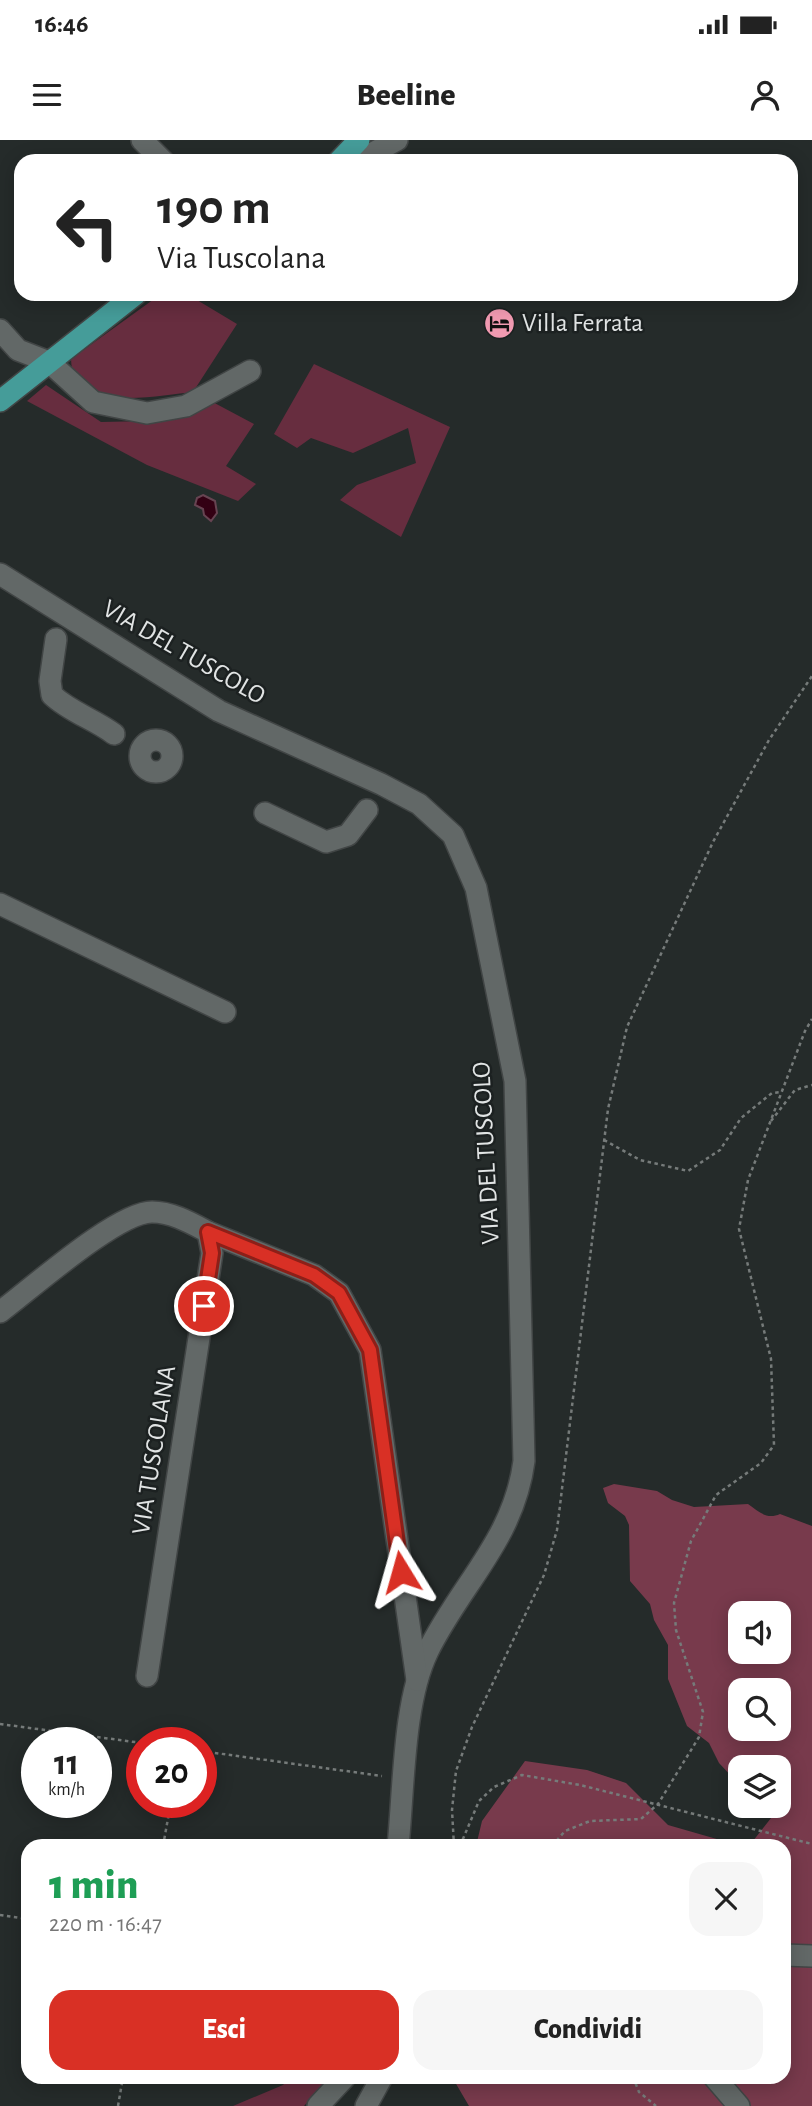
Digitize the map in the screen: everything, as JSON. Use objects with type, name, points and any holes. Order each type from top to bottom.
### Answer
[{"type":"main road","points":[[346,154],[359,140]]},
{"type":"main road","points":[[0,401],[127,301]]},
{"type":"street","points":[[142,140],[156,154]]},
{"type":"street","points":[[368,154],[383,143]]},
{"type":"street","points":[[0,330],[18,350],[49,362],[93,402],[147,412],[186,405],[250,371]]},
{"type":"street","name":"VIA DEL TUSCOLO","points":[[0,573],[219,711],[381,783],[419,804],[453,835],[467,863],[481,911],[515,1081],[524,1461],[521,1481],[507,1524],[428,1651],[417,1682],[399,1839]]},
{"type":"street","points":[[56,639],[50,681],[52,695],[71,710],[96,721],[114,734]]},
{"type":"street","points":[[265,813],[326,842],[348,835],[367,810]]},
{"type":"street","points":[[0,904],[225,1012]]},
{"type":"street","points":[[0,1312],[103,1234],[135,1215],[152,1212],[181,1218],[208,1232],[314,1275],[339,1293],[370,1350],[417,1682]]},
{"type":"street","name":"VIA TUSCOLANA","points":[[147,1676],[212,1253],[208,1232]]},
{"type":"street","points":[[791,1955],[812,1956]]},
{"type":"street","points":[[318,2106],[338,2084]]},
{"type":"street","points":[[366,2106],[378,2084]]},
{"type":"street","points":[[720,2084],[739,2106]]},
{"type":"path","points":[[454,1839],[452,1811],[456,1771],[472,1727],[544,1575],[557,1530],[604,1140],[627,1027],[713,842],[769,740],[812,676]]},
{"type":"path","points":[[558,1839],[565,1831],[590,1821],[641,1819],[658,1804],[699,1737],[703,1712],[676,1630],[674,1602],[691,1541],[716,1495],[761,1464],[774,1445],[771,1359],[739,1229],[748,1180],[812,1019]]},
{"type":"path","points":[[770,1123],[795,1090],[812,1085]]},
{"type":"path","points":[[604,1140],[640,1160],[688,1171],[720,1150],[741,1118],[772,1093],[782,1092]]},
{"type":"path","points":[[0,1724],[126,1741]]},
{"type":"path","points":[[217,1753],[382,1776]]},
{"type":"path","points":[[463,1839],[480,1801],[494,1787],[522,1775],[658,1804],[812,1844]]},
{"type":"path","points":[[164,1839],[168,1818]]},
{"type":"path","points":[[0,1915],[21,1918]]},
{"type":"path","points":[[118,2106],[122,2084]]},
{"type":"path","points":[[636,2084],[639,2092],[656,2106]]},
{"type":"shaded area","points":[[151,301],[199,301],[237,324],[193,392],[139,398],[101,395],[86,388],[75,377],[71,359]]},
{"type":"shaded area","points":[[314,364],[450,427],[401,537],[340,500],[357,485],[416,463],[408,428],[353,453],[311,438],[297,448],[274,434]]},
{"type":"shaded area","points":[[46,385],[101,422],[150,421],[207,399],[254,424],[226,466],[256,484],[238,501],[147,465],[27,401]]},
{"type":"shaded area","points":[[203,495],[215,501],[217,513],[211,521],[204,515],[203,509],[195,505],[197,498]]},
{"type":"shaded area","points":[[614,1484],[657,1491],[672,1500],[694,1507],[748,1504],[767,1516],[780,1514],[812,1526],[812,2106],[469,2106],[456,2084],[791,2084],[791,1839],[755,1839],[771,1818],[791,1818],[791,1755],[728,1755],[728,1773],[719,1763],[709,1743],[687,1726],[668,1679],[668,1645],[654,1620],[650,1604],[630,1581],[629,1525],[625,1516],[608,1503],[603,1488]]},
{"type":"shaded area","points":[[525,1761],[587,1770],[626,1783],[668,1825],[717,1839],[478,1839],[482,1821]]},
{"type":"shaded area","points":[[324,2084],[304,2106],[233,2106],[283,2085]]},
{"type":"place","name":"Villa Ferrata","points":[[499,323]]},
{"type":"route","points":[[204,1306],[212,1253],[208,1232],[314,1275],[339,1293],[370,1350],[401,1572]]}]
